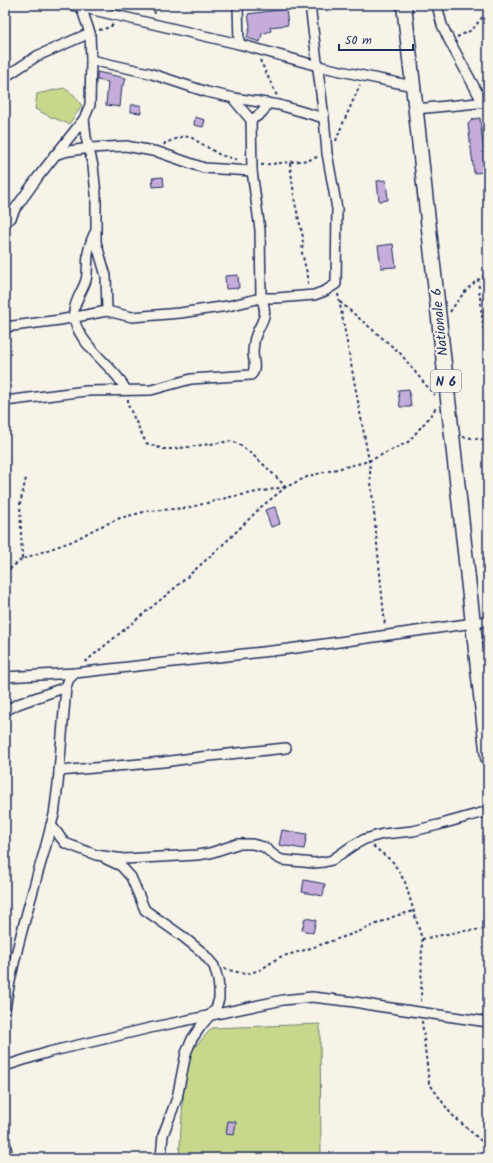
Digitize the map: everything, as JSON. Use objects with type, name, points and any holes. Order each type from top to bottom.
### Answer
[{"type":"main road","name":"Nationale 6","points":[[404,5],[440,326],[444,396],[452,435],[488,758]]},
{"type":"street","points":[[238,5],[240,44]]},
{"type":"street","points":[[5,327],[107,311],[132,317],[180,313],[228,306],[261,298],[314,295],[325,291],[336,284],[337,209],[327,153],[310,5]]},
{"type":"street","points":[[416,109],[486,103],[449,40],[442,25],[437,5]]},
{"type":"street","points":[[76,6],[240,44],[318,66],[413,86]]},
{"type":"street","points":[[5,222],[10,218],[54,156],[84,119],[90,105],[90,33],[76,6]]},
{"type":"street","points":[[5,77],[37,56],[90,33]]},
{"type":"street","points":[[91,60],[149,73],[207,92],[279,105],[324,118]]},
{"type":"street","points":[[5,401],[86,391],[151,390],[191,379],[251,375],[253,373],[253,351],[255,339],[265,315],[264,305],[261,298],[260,230],[252,171],[251,120],[234,98]]},
{"type":"street","points":[[251,120],[261,114],[266,108],[267,103]]},
{"type":"street","points":[[84,119],[86,137],[90,148],[93,166],[96,194],[95,232],[98,252],[106,276],[107,311]]},
{"type":"street","points":[[54,156],[68,151],[126,146],[158,152],[204,168],[252,171]]},
{"type":"street","points":[[95,232],[89,248],[84,287],[76,303],[74,317],[78,329],[87,343],[98,357],[116,375],[126,390]]},
{"type":"street","points":[[5,677],[75,673],[289,649],[488,621]]},
{"type":"street","points":[[5,1009],[20,941],[54,815],[66,687],[69,679],[75,673]]},
{"type":"street","points":[[5,712],[26,702],[66,687]]},
{"type":"street","points":[[59,771],[163,762],[286,748]]},
{"type":"street","points":[[96,855],[124,859],[197,855],[210,853],[237,844],[252,844],[264,847],[282,860],[314,863],[324,862],[332,860],[365,839],[383,834],[412,831],[488,811]]},
{"type":"street","points":[[51,826],[65,843],[121,866],[131,877],[145,910],[202,952],[214,966],[220,990],[219,1000],[216,1008],[209,1015],[192,1039],[186,1053],[177,1098],[163,1136],[161,1158]]},
{"type":"street","points":[[5,1066],[49,1052],[209,1015],[283,1000],[312,997],[488,1022]]},
{"type":"street","points":[[5,1142],[8,1158]]},
{"type":"path","points":[[449,40],[462,36],[472,30],[488,10]]},
{"type":"path","points":[[90,33],[107,28],[127,18]]},
{"type":"path","points":[[254,48],[277,97],[279,105]]},
{"type":"path","points":[[340,130],[356,91],[364,76]]},
{"type":"path","points":[[290,163],[295,203],[303,237],[302,253],[308,277],[307,295]]},
{"type":"path","points":[[440,326],[464,292],[488,273]]},
{"type":"path","points":[[478,280],[488,368]]},
{"type":"path","points":[[336,284],[369,461],[386,635]]},
{"type":"path","points":[[75,673],[88,660],[176,587],[229,539],[261,507],[286,487],[309,476],[369,461],[408,442],[428,419],[444,396],[424,383],[400,353],[339,301]]},
{"type":"path","points":[[126,390],[128,405],[146,443],[163,449],[174,449],[232,441],[237,443],[264,465],[286,487]]},
{"type":"path","points":[[452,435],[488,440]]},
{"type":"path","points":[[22,559],[20,504],[26,478]]},
{"type":"path","points":[[5,573],[22,559],[73,541],[120,518],[148,511],[187,508],[230,497],[286,487]]},
{"type":"path","points":[[365,839],[393,862],[406,882],[422,939],[421,1012],[429,1083],[451,1114],[488,1147]]},
{"type":"path","points":[[214,966],[246,974],[260,970],[280,957],[358,932],[395,916],[414,911]]},
{"type":"path","points":[[422,939],[462,931],[488,929]]},
{"type":"green space","points":[[64,88],[74,95],[82,106],[69,124],[35,109],[37,94]]},
{"type":"green space","points":[[320,1024],[321,1158],[179,1158],[186,1057],[212,1028]]},
{"type":"building","points":[[286,9],[288,25],[270,27],[271,31],[262,34],[260,42],[247,38],[250,26],[248,14]]},
{"type":"building","points":[[97,72],[126,78],[124,85],[122,85],[120,107],[106,105],[108,82],[97,80]]},
{"type":"building","points":[[131,105],[141,105],[141,113],[131,112]]},
{"type":"building","points":[[195,117],[205,120],[203,127],[194,125]]},
{"type":"building","points":[[480,118],[486,172],[474,173],[468,124],[473,119]]},
{"type":"building","points":[[163,177],[164,186],[153,187],[152,178]]},
{"type":"building","points":[[386,180],[388,200],[379,201],[377,181]]},
{"type":"building","points":[[393,244],[396,267],[381,268],[378,246]]},
{"type":"building","points":[[238,275],[239,288],[226,289],[225,276]]},
{"type":"building","points":[[409,389],[411,407],[400,407],[398,390]]},
{"type":"building","points":[[275,507],[280,524],[271,527],[265,510]]},
{"type":"building","points":[[282,830],[307,834],[304,849],[279,845]]},
{"type":"building","points":[[304,880],[325,884],[323,896],[302,892]]},
{"type":"building","points":[[305,918],[316,920],[313,933],[302,930]]},
{"type":"building","points":[[228,1121],[236,1122],[234,1135],[226,1134]]}]
